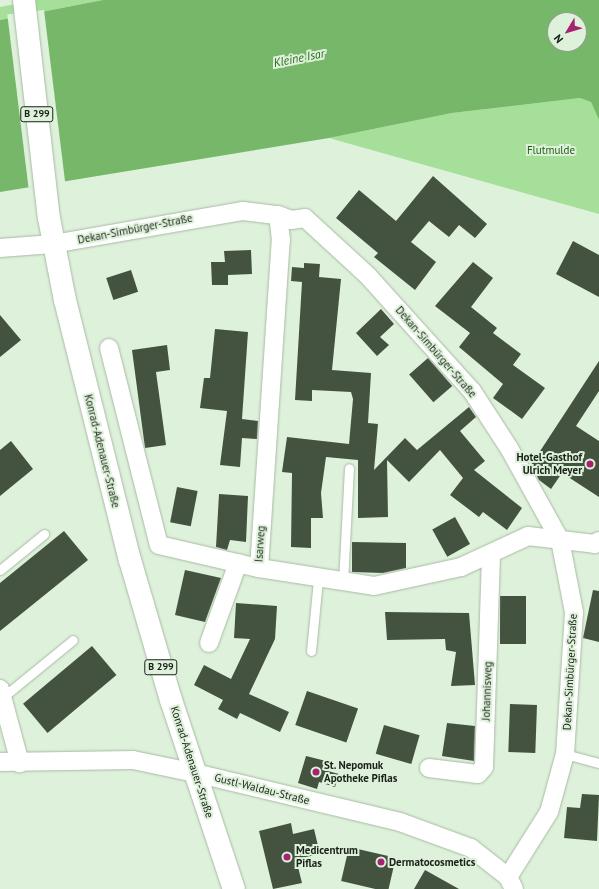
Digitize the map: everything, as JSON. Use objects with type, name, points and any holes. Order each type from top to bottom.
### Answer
[{"type":"main road","name":"Konrad-Adenauer-Straße","points":[[24,0],[52,235],[108,478],[171,700],[234,889]]},
{"type":"street","name":"Dekan-Simbürger-Straße","points":[[0,248],[52,235],[243,211],[278,215],[291,220],[304,218],[368,276],[472,391],[509,448],[560,540],[574,612],[565,754],[549,812],[511,883]]},
{"type":"street","name":"Isarweg","points":[[108,348],[159,545],[259,568],[281,240],[278,215]]},
{"type":"street","points":[[259,568],[318,579],[374,586],[461,567],[490,556],[528,536],[595,544],[599,541]]},
{"type":"street","name":"Johannisweg","points":[[429,768],[478,774],[484,767],[490,556]]},
{"type":"street","points":[[209,643],[238,563]]},
{"type":"street","points":[[1,693],[20,763]]},
{"type":"street","name":"Gustl-Waldau-Straße","points":[[0,762],[20,763],[133,760],[195,772],[400,822],[472,848],[511,883]]},
{"type":"lane","points":[[343,582],[349,468]]},
{"type":"lane","points":[[0,570],[44,534]]},
{"type":"lane","points":[[311,651],[318,579]]},
{"type":"lane","points":[[1,693],[73,640]]},
{"type":"lane","points":[[565,754],[599,763]]},
{"type":"green space","points":[[36,0],[103,0],[0,20],[0,7]]},
{"type":"green space","name":"Flutmulde","points":[[580,98],[591,102],[599,120],[599,214],[329,138],[452,113]]},
{"type":"water","name":"Kleine Isar","points":[[103,0],[599,0],[599,120],[591,102],[580,98],[452,113],[329,138],[0,192],[0,20]]},
{"type":"pier","points":[[44,10],[65,183],[28,187],[7,15]]},
{"type":"building","points":[[433,176],[487,224],[475,238],[459,225],[449,237],[429,221],[411,242],[436,262],[415,290],[374,257],[378,253],[336,218],[359,190],[396,221]]},
{"type":"building","points":[[573,241],[599,255],[599,297],[556,274]]},
{"type":"building","points":[[251,250],[252,274],[228,275],[228,285],[212,285],[211,262],[225,262],[224,251]]},
{"type":"building","points":[[473,262],[493,278],[471,307],[497,328],[493,333],[521,354],[513,365],[545,388],[522,419],[493,398],[503,384],[459,347],[470,333],[435,306]]},
{"type":"building","points":[[304,263],[320,264],[319,277],[341,279],[332,370],[371,373],[368,423],[378,424],[374,470],[405,438],[417,450],[469,407],[476,417],[460,431],[485,461],[474,470],[522,508],[507,530],[483,512],[479,517],[450,495],[463,478],[440,450],[409,482],[387,460],[388,517],[358,518],[358,460],[326,457],[321,493],[323,518],[311,518],[311,548],[291,547],[292,473],[282,472],[287,437],[349,444],[353,399],[351,392],[312,390],[312,401],[295,400],[302,282],[291,281],[292,267],[304,268]]},
{"type":"building","points":[[131,270],[138,292],[113,300],[106,278]]},
{"type":"building","points":[[381,309],[394,324],[380,337],[389,345],[377,356],[356,333]]},
{"type":"building","points":[[0,315],[21,340],[0,357]]},
{"type":"building","points":[[215,329],[248,332],[242,419],[258,421],[257,439],[242,438],[240,467],[220,465],[227,411],[200,408],[204,378],[210,378]]},
{"type":"building","points":[[167,345],[170,370],[156,372],[166,445],[145,448],[132,350]]},
{"type":"building","points":[[428,358],[452,386],[433,402],[409,374]]},
{"type":"building","points":[[599,361],[599,391],[576,426],[599,441],[599,497],[562,473],[551,489],[539,480],[531,465]]},
{"type":"building","points":[[11,441],[33,469],[0,496],[0,450]]},
{"type":"building","points":[[177,487],[198,491],[191,526],[170,522]]},
{"type":"building","points":[[219,494],[248,496],[246,542],[230,540],[227,550],[216,547]]},
{"type":"building","points":[[455,517],[470,544],[447,557],[432,530]]},
{"type":"building","points":[[64,531],[88,560],[0,631],[0,583]]},
{"type":"building","points":[[352,542],[406,543],[406,568],[383,573],[352,572]]},
{"type":"building","points":[[185,570],[221,578],[205,622],[175,615]]},
{"type":"building","points":[[593,590],[599,591],[599,642],[583,638]]},
{"type":"building","points":[[500,596],[526,596],[526,644],[500,644]]},
{"type":"building","points":[[236,603],[277,606],[275,639],[249,694],[289,712],[280,732],[240,713],[237,719],[218,709],[223,700],[194,685],[204,665],[231,679],[250,639],[234,638]]},
{"type":"building","points":[[385,612],[469,613],[475,685],[451,686],[456,652],[446,650],[445,639],[387,640]]},
{"type":"building","points":[[92,646],[116,675],[47,733],[23,704]]},
{"type":"building","points":[[307,691],[358,709],[346,743],[295,725]]},
{"type":"building","points":[[510,704],[537,705],[535,753],[508,752]]},
{"type":"building","points":[[447,723],[475,726],[474,761],[442,756]]},
{"type":"building","points":[[384,725],[420,735],[411,764],[376,754]]},
{"type":"building","name":"St. Nepomuk Apotheke Piflas","points":[[306,756],[326,761],[324,770],[339,774],[335,787],[319,782],[317,789],[298,783]]},
{"type":"building","points":[[582,794],[599,795],[597,841],[564,838],[567,807],[580,808]]},
{"type":"building","name":"Medicentrum Piflas","points":[[291,823],[293,834],[314,829],[320,854],[296,859],[302,883],[273,889],[259,831]]},
{"type":"building","points":[[349,847],[396,858],[389,889],[375,889],[341,881]]},
{"type":"building","points":[[425,870],[459,889],[414,889]]},
{"type":"place","name":"Hotel-Gasthof Ulrich Meyer","points":[[590,464]]},
{"type":"place","name":"St. Nepomuk Apotheke Piflas","points":[[316,772]]},
{"type":"place","name":"Medicentrum Piflas","points":[[287,857]]},
{"type":"place","name":"Dermatocosmetics","points":[[381,862]]}]
